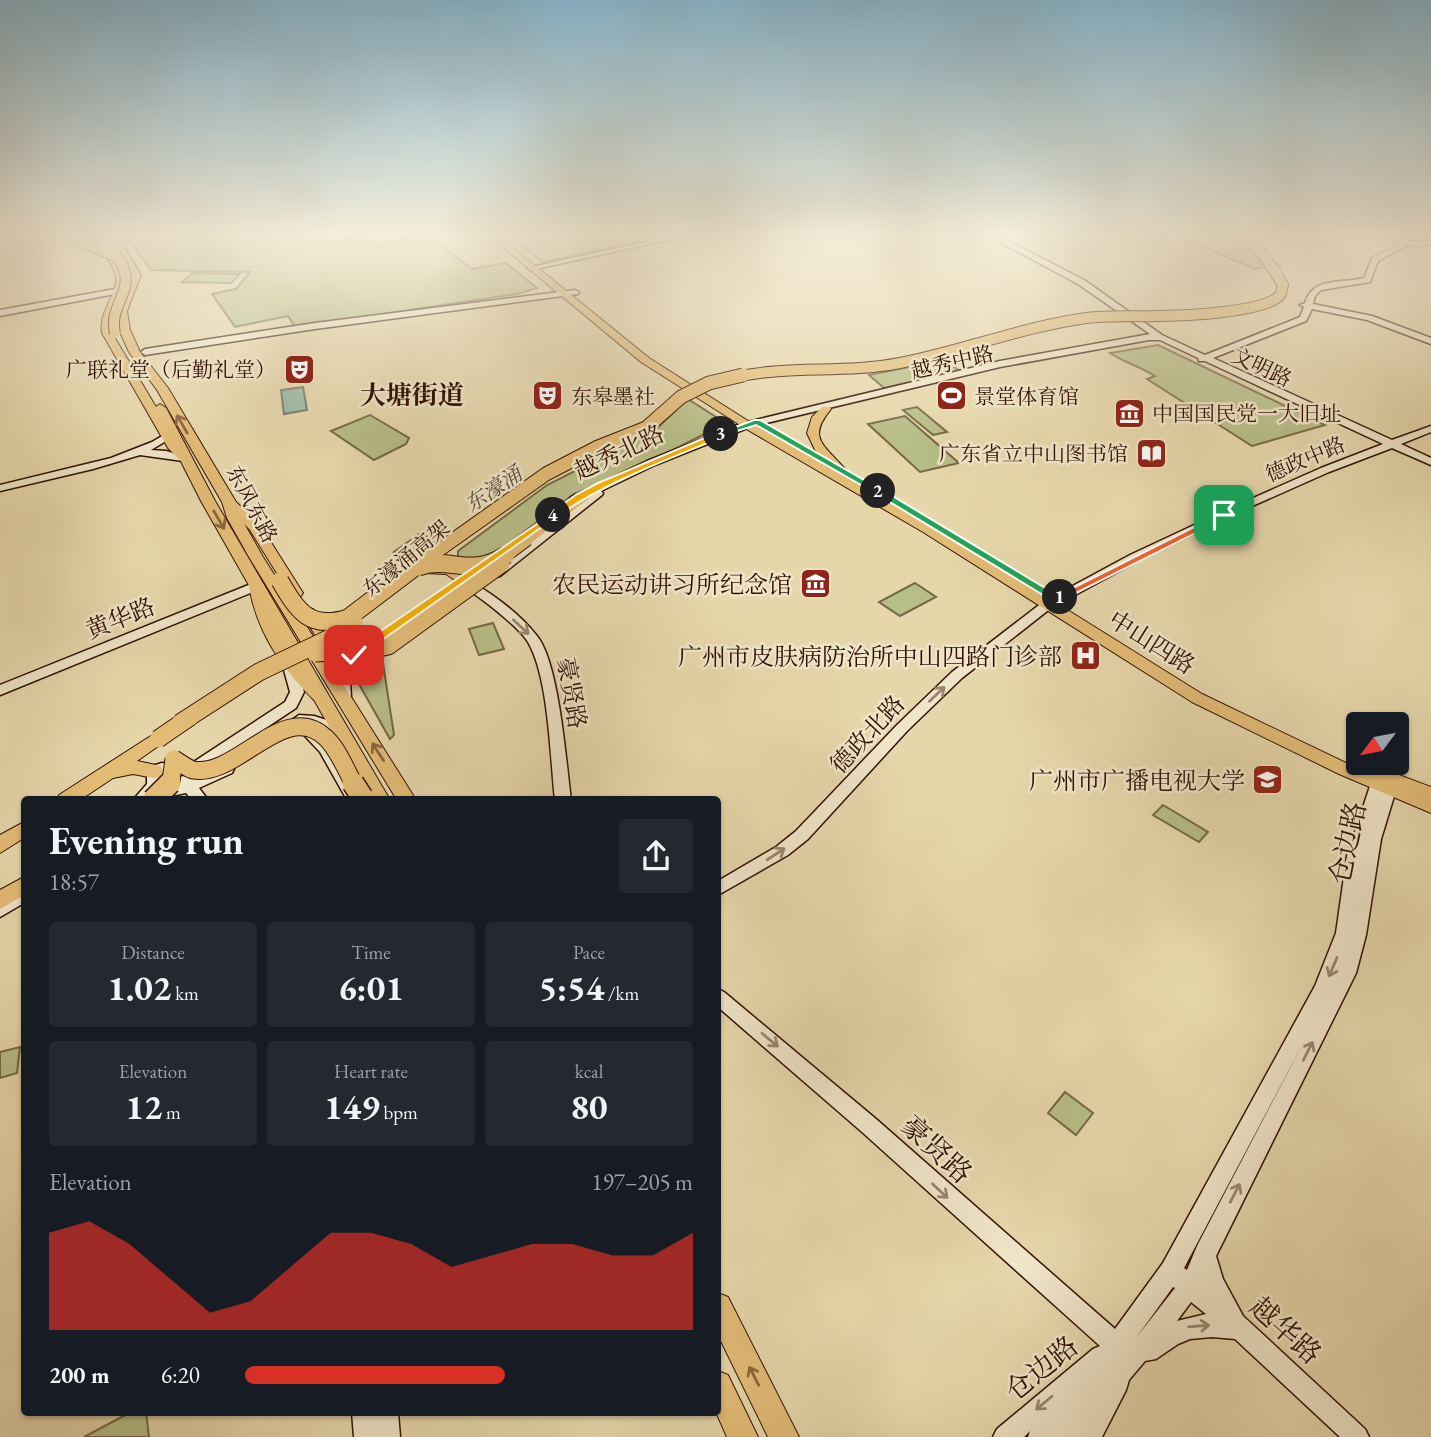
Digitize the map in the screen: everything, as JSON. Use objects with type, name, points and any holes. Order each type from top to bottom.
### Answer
[{"type":"highway","name":"东风东路","points":[[118,301],[112,316],[116,333],[160,408],[256,586],[340,729],[365,796]]},
{"type":"highway","name":"东风东路","points":[[126,301],[121,323],[150,376],[162,388]]},
{"type":"highway","name":"东风东路","points":[[131,301],[129,317],[133,332],[158,374],[162,388],[229,502],[239,527],[404,796]]},
{"type":"highway","name":"东濠涌高架","points":[[392,584],[461,532],[547,474],[598,447],[646,428],[681,397],[709,383],[766,370],[845,369],[899,363],[1016,332],[1088,318],[1121,315],[1201,315],[1256,307],[1272,301]]},
{"type":"highway","name":"东濠涌高架","points":[[73,796],[155,744],[244,682],[315,653],[359,627],[411,578],[456,545],[559,472],[598,452],[640,436],[664,417],[686,394],[724,379],[767,371],[841,369],[898,363],[1023,330],[1091,318],[1209,314],[1272,301]]},
{"type":"highway","points":[[315,653],[336,649],[371,650],[393,643],[590,494]]},
{"type":"highway","points":[[229,502],[304,616],[327,623],[353,615],[392,584]]},
{"type":"highway","points":[[375,602],[418,567],[437,562],[482,566],[500,559],[529,540]]},
{"type":"highway","points":[[456,545],[450,558],[467,576]]},
{"type":"highway","points":[[467,576],[492,560]]},
{"type":"highway","points":[[350,669],[358,659],[452,593],[459,585],[461,579],[458,572],[437,562]]},
{"type":"highway","points":[[411,578],[426,570],[443,568],[467,576]]},
{"type":"highway","points":[[375,602],[392,584]]},
{"type":"highway","name":"东濠涌高架","points":[[73,796],[259,672],[341,632],[375,602]]},
{"type":"highway","points":[[306,638],[311,617]]},
{"type":"highway","points":[[163,766],[180,723]]},
{"type":"highway","points":[[111,771],[163,766],[212,768],[231,761],[280,731],[309,728],[322,732],[327,738],[364,796]]},
{"type":"highway","points":[[155,744],[155,761],[163,766],[171,781],[157,796]]},
{"type":"highway","points":[[0,844],[21,830]]},
{"type":"highway","points":[[0,901],[21,887]]},
{"type":"highway","points":[[721,1313],[784,1437]]},
{"type":"highway","points":[[721,1391],[743,1437]]},
{"type":"main road","points":[[0,313],[63,301]]},
{"type":"main road","name":"东风东路","points":[[112,301],[107,312],[106,329],[167,436],[186,460]]},
{"type":"main road","points":[[148,357],[319,327],[510,301]]},
{"type":"main road","points":[[578,301],[645,360],[755,425]]},
{"type":"main road","name":"文明路","points":[[1108,301],[1160,337],[1431,464]]},
{"type":"main road","points":[[1202,358],[1303,319],[1309,301]]},
{"type":"main road","points":[[1307,306],[1369,318],[1431,341]]},
{"type":"main road","name":"越秀中路","points":[[755,425],[991,370],[1160,337]]},
{"type":"main road","name":"越秀中路","points":[[755,425],[1003,363],[1160,337]]},
{"type":"main road","points":[[826,410],[815,419],[812,432],[818,445],[839,469]]},
{"type":"main road","name":"中山四路","points":[[755,425],[839,469],[1052,602],[1197,698],[1431,807]]},
{"type":"main road","name":"中山四路","points":[[755,425],[1052,602]]},
{"type":"main road","name":"越秀北路","points":[[492,560],[590,494],[755,425]]},
{"type":"main road","name":"德政中路","points":[[1052,602],[1228,513],[1325,470],[1431,429]]},
{"type":"main road","points":[[0,488],[131,454],[159,444],[167,436]]},
{"type":"main road","points":[[131,454],[158,453],[186,460]]},
{"type":"main road","name":"越秀北路","points":[[336,658],[354,655],[467,576],[492,576],[590,494]]},
{"type":"main road","points":[[229,502],[262,538],[336,658],[335,685]]},
{"type":"main road","name":"越秀北路","points":[[350,669],[467,576]]},
{"type":"main road","name":"豪贤路","points":[[467,576],[533,639],[550,693],[563,796]]},
{"type":"main road","points":[[163,766],[181,770],[196,767],[291,705],[296,692],[291,670],[258,605],[256,586]]},
{"type":"main road","name":"黄华路","points":[[0,690],[256,586]]},
{"type":"main road","name":"德政北路","points":[[721,887],[782,851],[802,835],[957,675],[1052,602]]},
{"type":"main road","points":[[347,705],[340,688],[350,669]]},
{"type":"main road","points":[[291,670],[323,700]]},
{"type":"main road","points":[[181,794],[236,752],[289,722],[314,721],[340,729]]},
{"type":"main road","points":[[181,794],[276,739],[299,732],[314,736],[364,796]]},
{"type":"main road","points":[[163,766],[181,794]]},
{"type":"main road","points":[[146,796],[156,784],[163,766]]},
{"type":"main road","name":"中山四路","points":[[1384,784],[1431,794]]},
{"type":"main road","name":"仓边路","points":[[1049,1435],[1123,1371],[1190,1286],[1346,976],[1362,920],[1384,784]]},
{"type":"main road","name":"仓边路","points":[[1049,1435],[1171,1271],[1333,967],[1348,916],[1359,840],[1384,784]]},
{"type":"main road","points":[[0,894],[21,879]]},
{"type":"main road","points":[[0,910],[21,897]]},
{"type":"main road","name":"豪贤路","points":[[721,999],[843,1101],[950,1200],[1116,1345]]},
{"type":"main road","points":[[1205,1254],[1213,1284],[1240,1328]]},
{"type":"main road","name":"越华路","points":[[1171,1271],[1240,1328],[1357,1437]]},
{"type":"main road","points":[[1123,1371],[1161,1340],[1185,1327],[1209,1325],[1240,1328]]},
{"type":"main road","name":"仓边路","points":[[1005,1437],[1116,1345]]},
{"type":"main road","name":"仓边路","points":[[1089,1437],[1123,1371]]},
{"type":"main road","points":[[364,1416],[366,1437]]},
{"type":"main road","points":[[386,1416],[388,1437]]},
{"type":"green space","points":[[217,301],[470,301],[295,327],[288,316],[235,327]]},
{"type":"green space","points":[[1158,345],[1325,425],[1252,446],[1147,379],[1155,376],[1110,353]]},
{"type":"green space","points":[[944,360],[960,371],[884,388],[869,375]]},
{"type":"green space","points":[[688,399],[716,417],[711,423],[717,428],[610,481],[574,494],[487,560],[458,558],[458,551],[547,485],[654,431]]},
{"type":"green space","points":[[917,407],[947,432],[933,435],[903,410]]},
{"type":"green space","points":[[370,415],[409,438],[406,444],[374,460],[331,431]]},
{"type":"green space","points":[[905,416],[959,463],[920,472],[868,424]]},
{"type":"green space","points":[[419,534],[437,540],[412,559],[394,552]]},
{"type":"green space","points":[[915,583],[936,597],[900,616],[879,602]]},
{"type":"green space","points":[[493,623],[504,649],[479,655],[469,629]]},
{"type":"green space","points":[[382,657],[394,735],[390,739],[355,677]]},
{"type":"green space","points":[[1163,805],[1208,832],[1199,842],[1153,815]]},
{"type":"green space","points":[[20,1047],[17,1073],[0,1078],[0,1052]]},
{"type":"green space","points":[[1065,1092],[1093,1113],[1076,1135],[1048,1113]]},
{"type":"green space","points":[[123,1416],[146,1416],[149,1437],[84,1437]]},
{"type":"shaded area","points":[[303,387],[307,410],[284,414],[281,390]]},
{"type":"place","name":"广联礼堂（后勤礼堂）","points":[[299,369]]},
{"type":"place","name":"东皋墨社","points":[[548,396]]},
{"type":"place","name":"景堂体育馆","points":[[951,396]]},
{"type":"place","name":"中国国民党一大旧址","points":[[1129,413]]},
{"type":"place","name":"广东省立中山图书馆","points":[[1151,453]]},
{"type":"place","name":"农民运动讲习所纪念馆","points":[[815,584]]},
{"type":"place","name":"广州市皮肤病防治所中山四路门诊部","points":[[1085,656]]},
{"type":"place","name":"广州市广播电视大学","points":[[1268,780]]},
{"type":"district","name":"大塘街道","points":[[412,395]]},
{"type":"route","points":[[354,655],[580,496],[670,455],[757,422],[917,513],[1057,599],[1224,515]]},
{"type":"water label","name":"东濠涌","points":[[493,489]]}]
